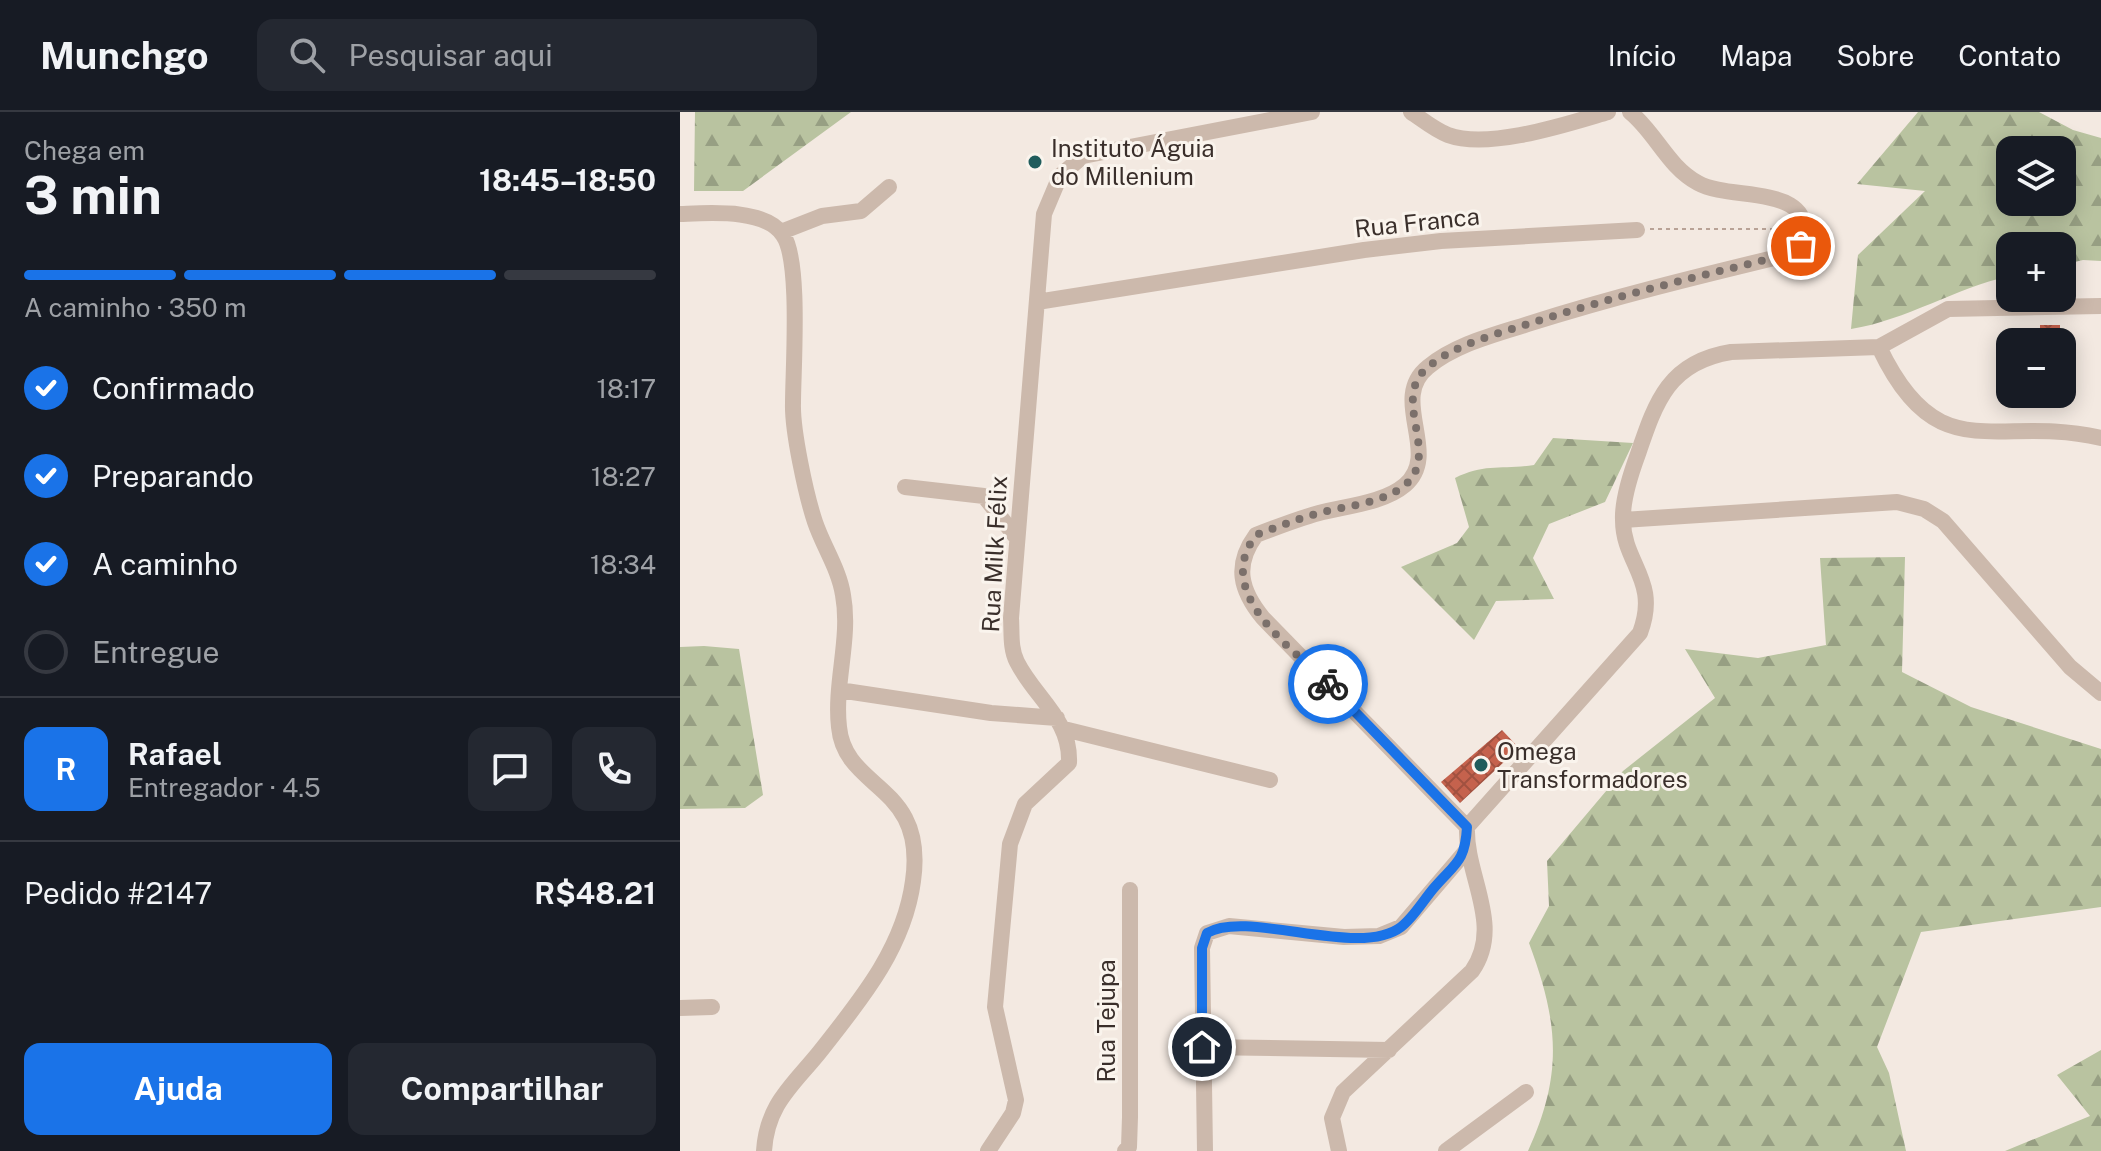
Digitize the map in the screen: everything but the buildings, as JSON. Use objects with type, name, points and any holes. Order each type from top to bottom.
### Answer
[{"type":"street","name":"Rua Milk Félix","points":[[1061,724],[1022,670],[1013,652],[1011,618],[1044,214],[1060,176],[1083,156],[1312,112]]},
{"type":"street","points":[[1411,112],[1449,136],[1475,138],[1544,131],[1608,112]]},
{"type":"street","points":[[1467,827],[1251,604],[1240,575],[1247,548],[1256,535],[1284,524],[1385,496],[1405,485],[1415,471],[1419,449],[1411,396],[1414,386],[1427,368],[1446,355],[1552,316],[1786,255],[1801,246],[1806,229],[1799,212],[1781,201],[1699,184],[1665,156],[1630,112]]},
{"type":"street","points":[[784,235],[822,216],[861,211],[889,187]]},
{"type":"street","points":[[680,214],[753,218],[784,235]]},
{"type":"street","name":"Rua Franca","points":[[1037,302],[1364,250],[1441,241],[1637,230]]},
{"type":"street","points":[[764,1151],[774,1106],[884,966],[906,915],[913,884],[915,835],[900,809],[846,751],[840,735],[839,690],[845,609],[840,580],[810,503],[792,408],[794,313],[784,235]]},
{"type":"street","points":[[1339,1151],[1332,1118],[1335,1104],[1343,1092],[1472,971],[1482,956],[1485,923],[1466,851],[1467,827],[1640,633],[1646,611],[1646,592],[1623,520],[1632,470],[1660,394],[1691,365],[1712,355],[1879,347],[1948,309],[2101,306]]},
{"type":"street","points":[[1879,347],[1898,385],[1936,422],[1974,429],[2101,438]]},
{"type":"street","points":[[905,487],[984,496],[1016,537]]},
{"type":"street","points":[[1623,520],[1848,503],[1897,502],[1924,509],[1943,521],[2034,628],[2070,667],[2101,693]]},
{"type":"street","points":[[839,690],[1061,724],[1270,780]]},
{"type":"street","points":[[988,1151],[1013,1113],[1016,1100],[995,1007],[1010,844],[1017,818],[1025,804],[1069,763],[1070,745],[1061,724]]},
{"type":"street","points":[[1205,1151],[1202,948],[1207,933],[1229,926],[1344,937],[1379,936],[1401,927],[1466,851]]},
{"type":"street","name":"Rua Tejupa","points":[[1125,1151],[1129,1147],[1130,1117],[1130,890]]},
{"type":"street","points":[[680,1008],[712,1007]]},
{"type":"street","points":[[1202,1047],[1389,1050]]},
{"type":"street","points":[[1446,1151],[1526,1092]]},
{"type":"path","points":[[1637,230],[1806,229]]},
{"type":"green space","points":[[695,112],[851,112],[743,191],[694,191]]},
{"type":"green space","points":[[1918,112],[2039,112],[2073,130],[2101,138],[2101,261],[2076,262],[2076,232],[1996,232],[1996,280],[1892,319],[1851,329],[1858,255],[1925,191],[1857,184]]},
{"type":"green space","points":[[1553,438],[1633,443],[1605,502],[1549,524],[1533,558],[1554,599],[1496,601],[1474,640],[1401,567],[1457,543],[1469,527],[1455,478],[1484,469],[1534,465]]},
{"type":"green space","points":[[1905,557],[1902,672],[1971,707],[2101,749],[2101,907],[1921,932],[1877,1047],[1889,1073],[1906,1151],[1528,1151],[1540,1123],[1552,1071],[1551,1023],[1529,943],[1549,906],[1547,861],[1623,771],[1715,698],[1685,649],[1758,658],[1826,645],[1820,558]]},
{"type":"green space","points":[[680,647],[739,649],[763,795],[745,808],[680,809]]},
{"type":"green space","points":[[2101,1050],[2101,1151],[2005,1151],[2090,1116],[2057,1075]]},
{"type":"way so far","points":[[1328,684],[1251,604],[1240,575],[1242,562],[1256,535],[1284,524],[1385,496],[1405,485],[1415,471],[1419,449],[1411,396],[1418,378],[1427,368],[1446,355],[1480,340],[1552,316],[1786,255],[1801,246]]},
{"type":"place","name":"Instituto Águia do Millenium","points":[[1035,162]]},
{"type":"place","name":"Omega Transformadores","points":[[1481,765]]},
{"type":"route","points":[[1202,1047],[1202,948],[1207,933],[1229,926],[1344,937],[1379,936],[1401,927],[1466,851],[1467,827],[1328,684]]}]
